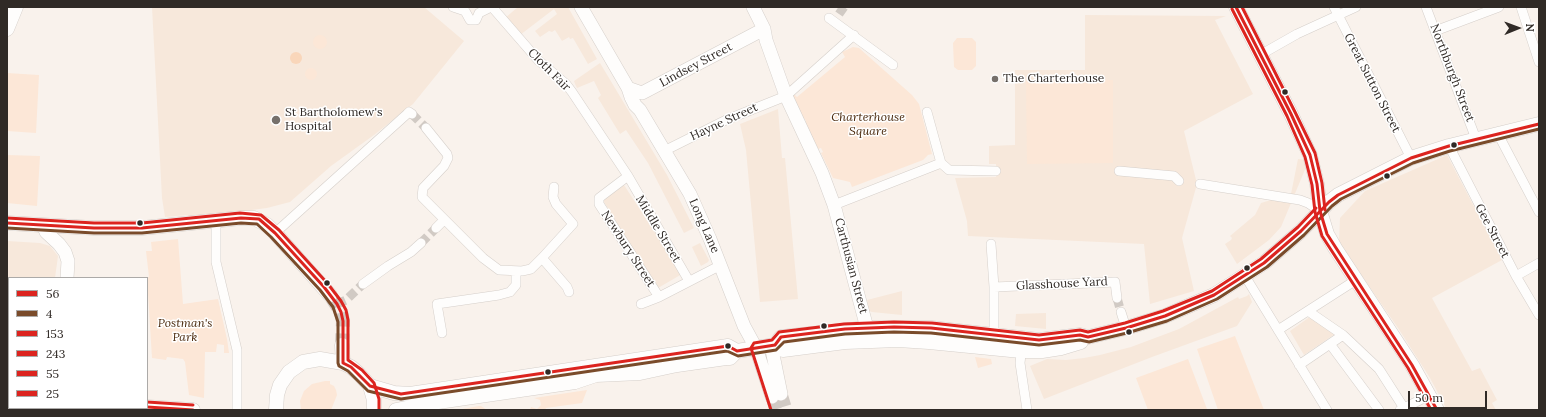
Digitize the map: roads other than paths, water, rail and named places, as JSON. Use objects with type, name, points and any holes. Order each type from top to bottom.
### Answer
[{"type":"main road","points":[[1236,7],[1291,114],[1310,155],[1317,184],[1320,211],[1327,234],[1412,365],[1437,410]]},
{"type":"main road","points":[[773,345],[783,350],[845,342],[898,340],[1022,344],[1039,340],[1080,335],[1088,336],[1126,328],[1165,316],[1214,295],[1264,263],[1301,231],[1338,195],[1411,158],[1449,146],[1539,124]]},
{"type":"main road","points":[[7,224],[94,228],[142,228],[216,220],[254,218],[267,225],[275,233],[330,295]]},
{"type":"main road","points":[[396,410],[430,403],[575,382],[596,375],[640,373],[677,365],[730,358],[737,351],[773,345],[781,337],[867,328],[931,328],[994,334],[1022,344]]},
{"type":"main road","points":[[342,345],[343,363]]},
{"type":"main road","points":[[370,386],[394,393],[410,394],[728,346],[737,351]]},
{"type":"main road","points":[[276,410],[277,395],[280,385],[285,377],[303,362],[312,359],[329,360],[343,363],[351,367],[370,386],[373,394],[374,408]]},
{"type":"main road","points":[[148,407],[193,410]]},
{"type":"street","points":[[453,7],[465,11],[475,8],[479,13],[492,7]]},
{"type":"street","name":"Cloth Fair","points":[[492,7],[538,60],[566,84],[628,176]]},
{"type":"street","name":"Long Lane","points":[[581,7],[628,88],[635,105],[640,110],[690,194],[721,265],[744,326],[756,348],[777,396],[773,345]]},
{"type":"street","points":[[753,7],[764,29],[766,40],[786,96],[822,173],[834,205],[941,163]]},
{"type":"street","points":[[1260,55],[1336,11],[1356,7]]},
{"type":"street","name":"Northburgh Street","points":[[1426,7],[1476,139]]},
{"type":"street","points":[[1435,31],[1499,7]]},
{"type":"street","points":[[1521,7],[1539,62]]},
{"type":"street","name":"Great Sutton Street","points":[[1336,11],[1411,158]]},
{"type":"street","points":[[834,17],[854,35],[893,65]]},
{"type":"street","name":"Lindsey Street","points":[[642,93],[764,29]]},
{"type":"street","points":[[786,96],[854,35]]},
{"type":"street","points":[[628,88],[642,93],[640,110]]},
{"type":"street","name":"Hayne Street","points":[[664,151],[737,115],[786,96]]},
{"type":"street","points":[[275,233],[409,112],[412,114]]},
{"type":"street","points":[[926,112],[941,163],[949,170],[996,171]]},
{"type":"street","points":[[426,128],[447,154],[448,158],[444,166],[423,188],[422,197],[444,220],[499,270],[516,271],[531,268],[573,224],[556,204],[554,197],[554,186]]},
{"type":"street","points":[[1498,134],[1539,212]]},
{"type":"street","name":"Gee Street","points":[[1449,146],[1516,276],[1539,315]]},
{"type":"street","points":[[1119,171],[1174,176],[1179,181]]},
{"type":"street","name":"Newbury Street","points":[[628,176],[598,201],[659,297]]},
{"type":"street","name":"Middle Street","points":[[628,176],[689,281]]},
{"type":"street","points":[[1200,184],[1300,200],[1308,203],[1320,211]]},
{"type":"street","name":"Carthusian Street","points":[[834,205],[867,328]]},
{"type":"street","points":[[216,220],[216,262],[237,350],[237,410]]},
{"type":"street","points":[[436,228],[444,220]]},
{"type":"street","points":[[43,225],[46,232],[59,244],[64,252],[68,261],[67,277]]},
{"type":"street","points":[[363,284],[411,252],[421,243]]},
{"type":"street","points":[[991,244],[994,287],[994,334]]},
{"type":"street","points":[[542,258],[567,287],[569,292]]},
{"type":"street","points":[[1516,276],[1539,263]]},
{"type":"street","points":[[641,304],[659,297],[721,265]]},
{"type":"street","points":[[442,333],[437,304],[510,292],[516,285],[516,271]]},
{"type":"street","points":[[1245,276],[1327,410]]},
{"type":"street","points":[[1278,330],[1356,280]]},
{"type":"street","name":"Glasshouse Yard","points":[[994,287],[1115,282],[1117,298]]},
{"type":"street","points":[[1308,311],[1343,335],[1379,369],[1402,409],[1430,395]]},
{"type":"street","points":[[1121,312],[1126,328]]},
{"type":"street","points":[[1299,365],[1343,335]]},
{"type":"street","points":[[1022,344],[1020,363],[1027,410]]},
{"type":"street","points":[[1330,344],[1379,410]]},
{"type":"tunnel","points":[[839,14],[844,7]]},
{"type":"tunnel","points":[[412,114],[426,128]]},
{"type":"tunnel","points":[[421,243],[436,228]]},
{"type":"tunnel","points":[[337,304],[346,300],[363,284]]},
{"type":"tunnel","points":[[330,295],[341,312],[343,321],[342,345]]},
{"type":"tunnel","points":[[1117,298],[1121,312]]},
{"type":"tunnel","points":[[781,394],[786,410]]},
{"type":"tunnel","points":[[772,397],[776,410]]},
{"type":"place","name":"The Charterhouse","points":[[995,79]]},
{"type":"place","name":"St Bartholomew's Hospital","points":[[276,120]]},
{"type":"park label","name":"Charterhouse Square","points":[[868,125]]},
{"type":"park label","name":"Postman's Park","points":[[185,331]]}]
